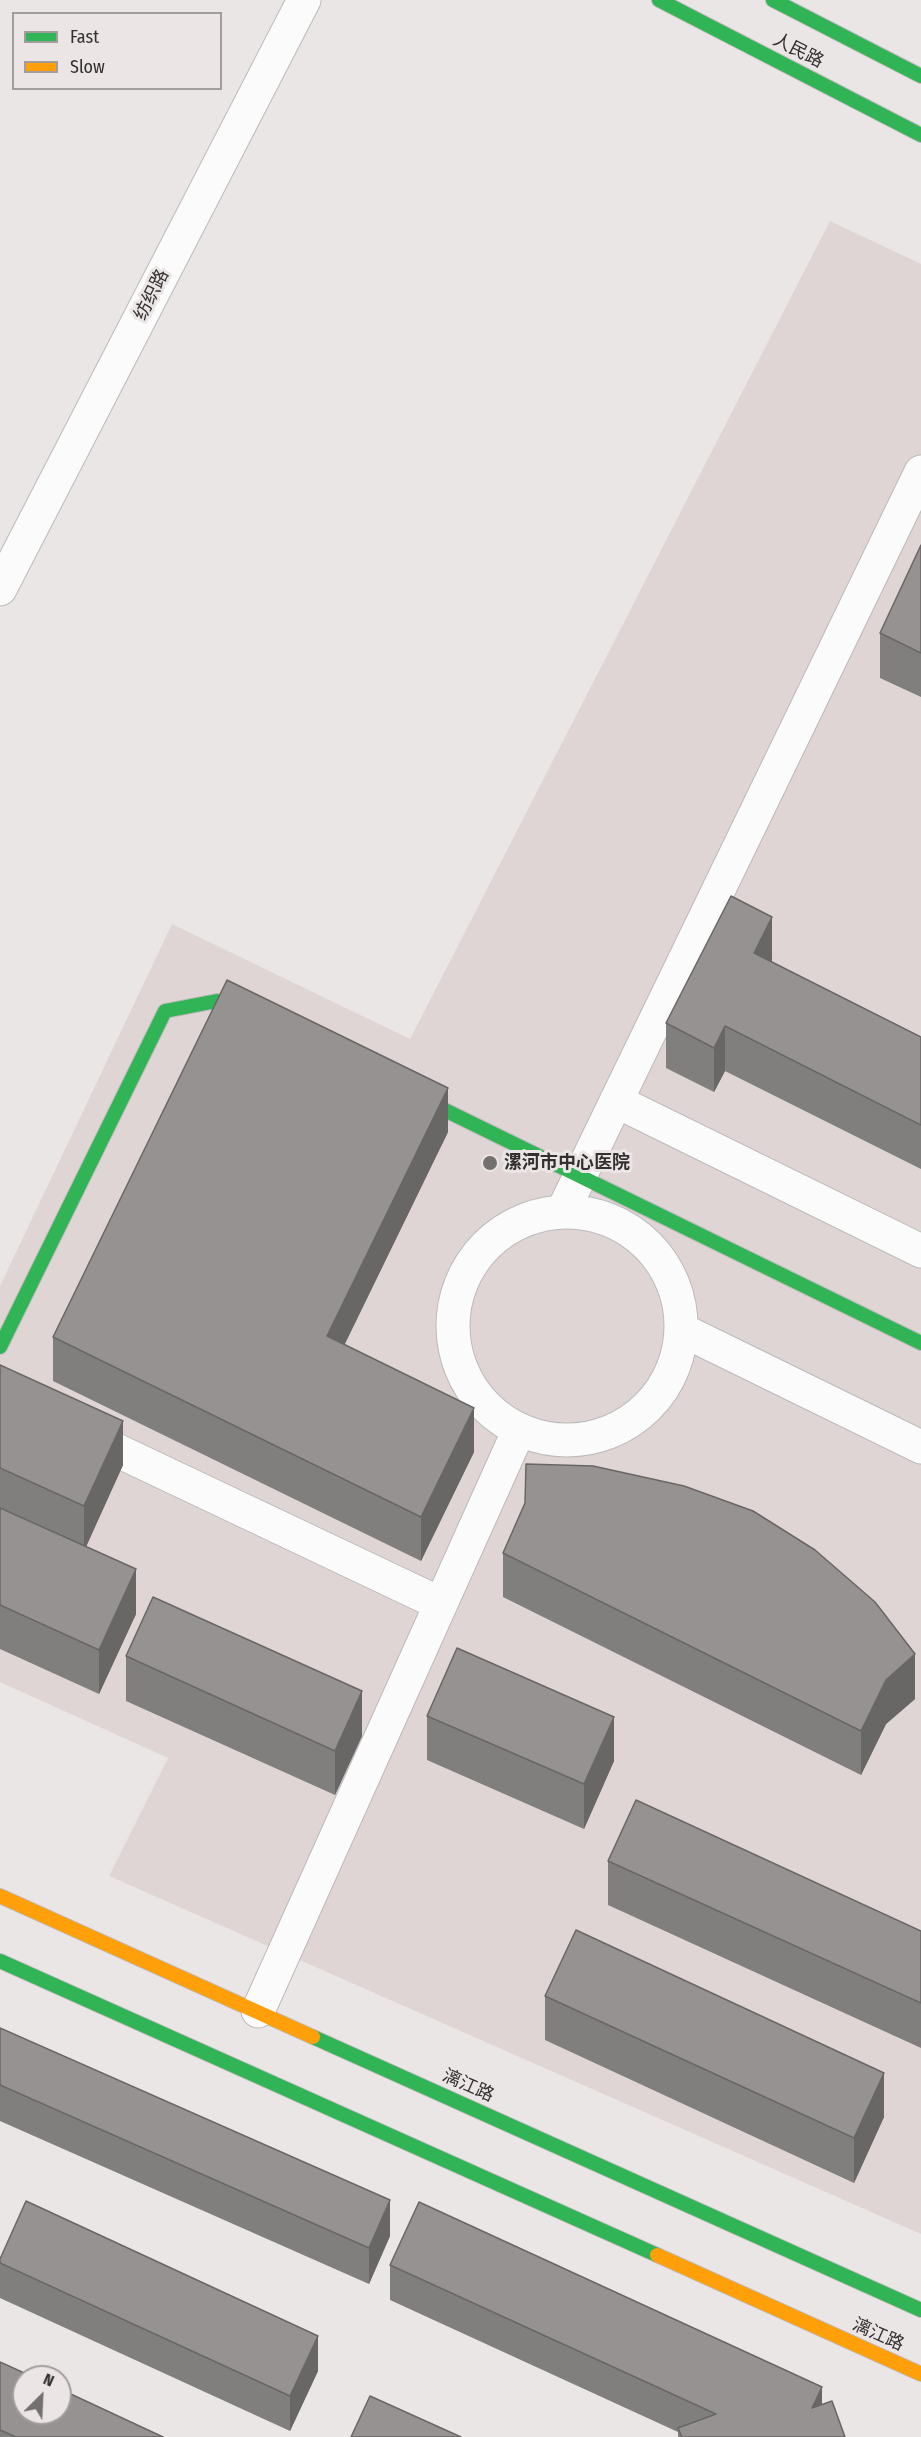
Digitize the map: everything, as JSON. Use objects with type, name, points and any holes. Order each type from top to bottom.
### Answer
[{"type":"street","name":"纺织路","points":[[0,589],[304,0]]},
{"type":"street","name":"人民路","points":[[659,0],[921,135]]},
{"type":"street","name":"人民路","points":[[772,0],[921,76]]},
{"type":"street","points":[[562,1211],[921,472]]},
{"type":"street","points":[[0,1347],[165,1011],[217,1001],[270,1027]]},
{"type":"street","points":[[398,1088],[580,1174],[921,1343]]},
{"type":"street","points":[[616,1101],[921,1251]]},
{"type":"street","points":[[562,1211],[600,1216],[634,1232],[660,1259],[677,1292],[682,1330],[675,1366],[656,1398],[628,1423],[594,1437],[556,1440],[519,1430],[487,1409],[464,1378],[452,1341],[453,1303],[467,1267],[492,1238],[525,1218],[562,1211]]},
{"type":"street","points":[[682,1330],[921,1447]]},
{"type":"street","points":[[0,1395],[441,1604]]},
{"type":"street","points":[[258,2011],[519,1430]]},
{"type":"street","name":"漓江路","points":[[0,1896],[921,2310]]},
{"type":"street","name":"漓江路","points":[[0,1961],[921,2374]]},
{"type":"shaded area","name":"漯河市中心医院","points":[[830,221],[921,264],[921,2234],[109,1876],[168,1758],[0,1682],[0,1286],[172,924],[410,1039]]},
{"type":"building","points":[[921,545],[921,653],[880,633]]},
{"type":"building","points":[[731,896],[772,917],[754,953],[921,1037],[921,1125],[725,1026],[714,1048],[666,1023]]},
{"type":"building","points":[[227,980],[448,1088],[327,1336],[474,1408],[421,1517],[53,1337]]},
{"type":"building","points":[[0,1365],[123,1421],[84,1506],[0,1468]]},
{"type":"building","points":[[526,1464],[593,1466],[684,1486],[753,1511],[815,1550],[875,1602],[915,1654],[886,1680],[861,1731],[503,1553],[525,1503]]},
{"type":"building","points":[[0,1508],[136,1569],[99,1650],[0,1605]]},
{"type":"building","points":[[153,1597],[362,1691],[335,1751],[126,1656]]},
{"type":"building","points":[[457,1648],[614,1717],[584,1784],[427,1716]]},
{"type":"building","points":[[636,1800],[921,1931],[921,2003],[608,1861]]},
{"type":"building","points":[[576,1930],[884,2073],[854,2138],[545,1996]]},
{"type":"building","points":[[0,2028],[390,2200],[369,2248],[0,2085]]},
{"type":"building","points":[[26,2201],[318,2336],[290,2396],[0,2263]]},
{"type":"building","points":[[419,2202],[822,2387],[812,2408],[832,2401],[845,2437],[682,2437],[678,2428],[716,2414],[390,2265]]},
{"type":"building","points":[[0,2362],[12,2367],[12,2425],[72,2425],[72,2395],[163,2437],[16,2437],[0,2430]]},
{"type":"building","points":[[370,2396],[461,2437],[351,2437]]},
{"type":"traffic: fast","points":[[659,0],[921,135]]},
{"type":"traffic: fast","points":[[773,0],[921,76]]},
{"type":"traffic: fast","points":[[0,1347],[165,1011],[217,1001],[258,1021]]},
{"type":"traffic: fast","points":[[408,1092],[921,1343]]},
{"type":"traffic: fast","points":[[0,1961],[657,2255]]},
{"type":"traffic: fast","points":[[313,2037],[921,2310]]},
{"type":"traffic: slow","points":[[0,1896],[313,2037]]},
{"type":"traffic: slow","points":[[657,2255],[921,2374]]},
{"type":"place","name":"漯河市中心医院","points":[[490,1163]]}]
